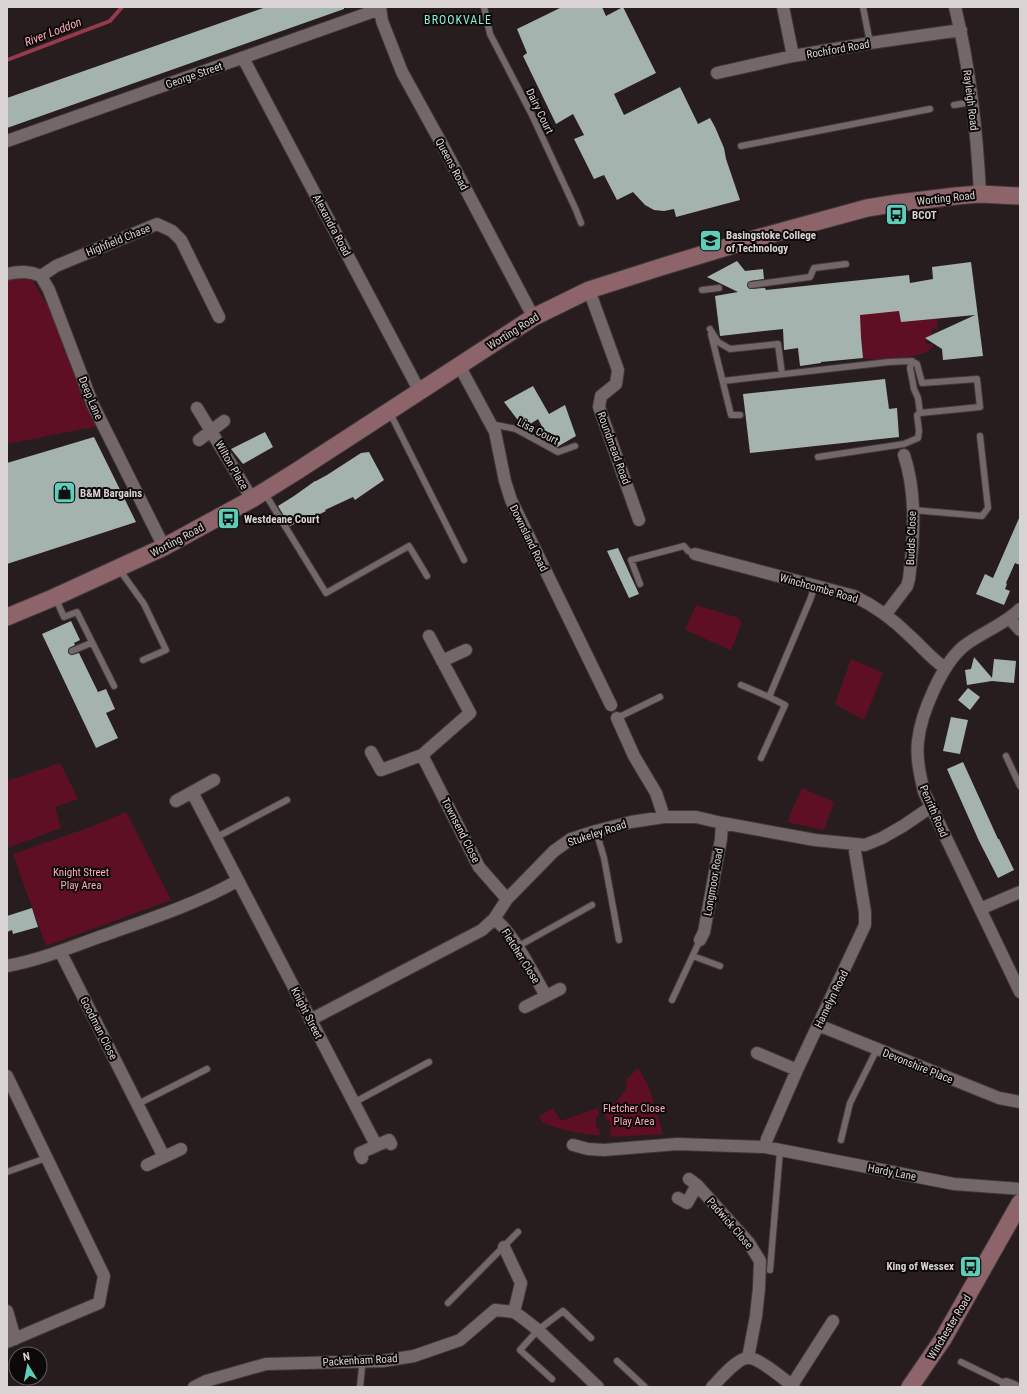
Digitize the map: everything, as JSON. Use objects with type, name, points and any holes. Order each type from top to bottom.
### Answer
[{"type":"street","points":[[783,7],[793,56]]},
{"type":"street","name":"Rayleigh Road","points":[[955,7],[961,30],[973,102],[980,194]]},
{"type":"street","name":"George Street","points":[[7,141],[380,8]]},
{"type":"street","name":"Queens Road","points":[[380,8],[382,21],[402,72],[534,317]]},
{"type":"street","name":"Rochford Road","points":[[717,73],[793,56],[961,30]]},
{"type":"street","name":"Alexandra Road","points":[[243,58],[420,392]]},
{"type":"street","name":"Worting Road","points":[[7,617],[119,569],[164,547],[258,495],[297,472],[389,411],[460,367],[534,317],[589,290],[750,240],[867,208],[904,202],[980,194],[1020,196]]},
{"type":"street","name":"Highfield Chase","points":[[41,276],[56,266],[157,224],[172,231],[181,240],[219,317]]},
{"type":"street","points":[[7,274],[27,271],[41,276]]},
{"type":"street","name":"Deep Lane","points":[[41,276],[49,290],[93,404],[164,547]]},
{"type":"street","name":"Roundmead Road","points":[[589,290],[618,370],[616,384],[601,396],[599,407],[640,520]]},
{"type":"street","name":"Downsland Road","points":[[460,367],[495,432],[504,481],[511,500],[611,705]]},
{"type":"street","name":"Wilton Place","points":[[197,408],[258,495]]},
{"type":"street","name":"Wilton Place","points":[[199,440],[224,421]]},
{"type":"street","name":"Budds Close","points":[[884,614],[907,586],[909,579],[913,510],[909,473],[904,455]]},
{"type":"street","name":"Winchcombe Road","points":[[695,554],[854,596],[872,605],[899,625],[934,660],[945,668]]},
{"type":"street","name":"Penrith Road","points":[[1020,609],[1010,619],[955,654],[945,668],[928,706],[918,741],[919,773],[924,792],[1020,992]]},
{"type":"street","points":[[1010,619],[1020,630]]},
{"type":"street","points":[[371,752],[381,770],[422,755],[470,713],[428,636]]},
{"type":"street","points":[[442,661],[466,650]]},
{"type":"street","points":[[617,718],[634,756],[656,793],[664,817]]},
{"type":"street","name":"Townsend Close","points":[[422,755],[479,867],[507,899]]},
{"type":"street","points":[[176,801],[214,780]]},
{"type":"street","name":"Knight Street","points":[[192,792],[237,881],[268,935],[310,1020],[355,1102],[376,1145]]},
{"type":"street","name":"Stukeley Road","points":[[310,1020],[482,930],[494,919],[507,899],[560,846],[571,839],[631,822],[664,817],[696,816],[722,823],[815,840],[865,845],[882,838],[903,826],[931,807]]},
{"type":"street","name":"Longmoor Road","points":[[700,940],[704,932],[721,839],[722,823]]},
{"type":"street","name":"Hamelyn Road","points":[[765,1147],[767,1139],[797,1070],[865,925],[865,912],[854,845]]},
{"type":"street","points":[[7,966],[20,964],[60,951],[202,900],[237,881]]},
{"type":"street","points":[[980,909],[1020,892]]},
{"type":"street","name":"Fletcher Close","points":[[494,919],[499,922],[517,947],[546,996]]},
{"type":"street","name":"Goodman Close","points":[[60,951],[164,1157]]},
{"type":"street","name":"Fletcher Close","points":[[525,1007],[560,988]]},
{"type":"street","name":"Devonshire Place","points":[[818,1025],[999,1098],[1020,1102]]},
{"type":"street","points":[[757,1054],[797,1070]]},
{"type":"street","points":[[7,1076],[104,1276],[99,1304],[11,1341],[7,1311]]},
{"type":"street","points":[[362,1158],[360,1154],[376,1145],[388,1140],[391,1144]]},
{"type":"street","name":"Hardy Lane","points":[[573,1145],[588,1149],[604,1150],[677,1144],[765,1147],[954,1184],[1020,1189]]},
{"type":"street","points":[[147,1166],[181,1149]]},
{"type":"street","name":"Padwick Close","points":[[678,1198],[686,1203],[693,1182],[748,1243],[760,1261],[757,1309],[748,1358]]},
{"type":"street","name":"Winchester Road","points":[[910,1387],[943,1339],[1020,1203]]},
{"type":"street","points":[[504,1247],[521,1283],[514,1312],[538,1330],[598,1387]]},
{"type":"street","name":"Packenham Road","points":[[194,1387],[212,1379],[266,1364],[383,1361],[414,1356],[460,1340],[495,1310],[514,1312]]},
{"type":"street","points":[[712,1387],[732,1367],[748,1358],[758,1361],[793,1386],[833,1321]]},
{"type":"lane","name":"Dairy Court","points":[[484,7],[490,34],[532,115],[581,223]]},
{"type":"lane","points":[[863,7],[870,43]]},
{"type":"lane","points":[[954,104],[973,102]]},
{"type":"lane","points":[[741,146],[930,109]]},
{"type":"lane","points":[[751,285],[810,277],[814,268],[846,264]]},
{"type":"lane","points":[[702,290],[719,288]]},
{"type":"lane","points":[[740,415],[731,415],[710,329],[718,342],[730,349],[778,344],[782,374]]},
{"type":"lane","points":[[818,457],[904,444],[918,438],[919,431],[917,415],[920,413],[918,398],[914,390],[910,368],[912,361]]},
{"type":"lane","points":[[723,381],[889,362],[912,361],[917,364],[922,383],[977,379],[980,407],[920,413]]},
{"type":"lane","points":[[389,411],[464,560]]},
{"type":"lane","name":"Lisa Court","points":[[491,424],[516,429],[558,452],[575,446]]},
{"type":"lane","points":[[913,510],[982,516],[988,508],[980,436]]},
{"type":"lane","points":[[258,495],[326,593],[410,546],[427,576]]},
{"type":"lane","points":[[640,584],[631,560],[684,546],[688,551],[695,554]]},
{"type":"lane","points":[[119,569],[144,604],[166,650],[143,660]]},
{"type":"lane","points":[[769,698],[815,585]]},
{"type":"lane","points":[[55,597],[64,618],[77,612],[114,686]]},
{"type":"lane","points":[[72,651],[92,642]]},
{"type":"lane","points":[[741,685],[785,705],[761,758]]},
{"type":"lane","points":[[617,718],[660,697]]},
{"type":"lane","points":[[1006,756],[1020,786]]},
{"type":"lane","points":[[216,838],[287,800]]},
{"type":"lane","points":[[596,831],[604,858],[619,940]]},
{"type":"lane","points":[[517,947],[592,905]]},
{"type":"lane","points":[[672,1000],[700,940]]},
{"type":"lane","points":[[693,956],[720,966]]},
{"type":"lane","points":[[841,1140],[850,1103],[877,1050]]},
{"type":"lane","points":[[355,1102],[429,1062]]},
{"type":"lane","points":[[138,1104],[207,1069]]},
{"type":"lane","points":[[770,1270],[780,1151]]},
{"type":"lane","points":[[7,1172],[46,1158]]},
{"type":"lane","points":[[448,1303],[518,1232]]},
{"type":"lane","points":[[552,1379],[520,1350],[538,1330],[563,1311],[591,1338]]},
{"type":"lane","points":[[360,1387],[362,1367],[361,1361]]},
{"type":"lane","points":[[617,1361],[645,1387]]},
{"type":"lane","points":[[961,1362],[1010,1386]]},
{"type":"green space","points":[[30,277],[50,309],[98,426],[7,444],[7,280]]},
{"type":"green space","points":[[899,311],[937,312],[938,331],[934,327],[931,331],[933,337],[929,336],[925,338],[926,344],[933,344],[930,349],[918,355],[909,357],[881,359],[863,358],[861,337],[846,316]]},
{"type":"green space","points":[[696,605],[739,618],[741,624],[731,650],[685,630]]},
{"type":"green space","points":[[851,659],[883,673],[864,720],[835,704]]},
{"type":"green space","points":[[60,763],[78,799],[55,807],[61,828],[7,848],[7,781]]},
{"type":"green space","points":[[802,788],[834,802],[824,830],[787,822]]},
{"type":"green space","name":"Knight Street Play Area","points":[[126,812],[171,900],[46,946],[13,854],[93,826]]},
{"type":"green space","name":"Fletcher Close Play Area","points":[[638,1068],[649,1087],[663,1134],[613,1137],[610,1135],[611,1126],[604,1114],[605,1108],[614,1103],[626,1089],[627,1079]]},
{"type":"green space","name":"Fletcher Close Play Area","points":[[553,1108],[561,1121],[598,1108],[599,1115],[596,1117],[596,1126],[599,1129],[600,1135],[572,1131],[543,1123],[539,1116]]},
{"type":"building","points":[[266,7],[344,7],[344,9],[7,128],[7,98]]},
{"type":"building","points":[[562,7],[602,7],[606,16],[623,7],[656,73],[614,94],[624,115],[680,87],[698,124],[710,118],[715,127],[724,148],[726,159],[740,200],[676,217],[674,209],[664,211],[654,210],[645,205],[633,192],[617,200],[604,175],[594,179],[574,139],[584,135],[573,114],[556,124],[523,56],[527,53],[517,29]]},
{"type":"building","points":[[737,261],[745,271],[763,269],[764,279],[750,281],[747,285],[750,289],[765,288],[766,290],[909,275],[910,283],[933,279],[932,267],[971,262],[983,356],[943,360],[942,349],[925,338],[975,315],[901,322],[899,311],[860,315],[863,358],[821,362],[800,366],[798,348],[784,350],[783,329],[720,336],[715,296],[738,292],[707,277]]},
{"type":"building","points":[[885,379],[889,409],[897,408],[899,437],[750,453],[743,394]]},
{"type":"building","points":[[533,386],[549,414],[565,405],[576,436],[557,447],[551,443],[538,419],[524,428],[504,402]]},
{"type":"building","points":[[265,432],[273,447],[243,464],[231,449]]},
{"type":"building","name":"B&M Bargains","points":[[94,437],[136,522],[7,564],[7,463]]},
{"type":"building","points":[[369,452],[384,480],[355,500],[353,497],[325,510],[326,511],[314,517],[312,515],[290,526],[278,506],[361,453]]},
{"type":"building","points":[[1020,516],[1020,565],[1015,563],[1006,583],[1005,589],[1010,591],[1004,605],[976,594],[985,574],[993,578]]},
{"type":"building","points":[[618,548],[639,594],[629,598],[607,551]]},
{"type":"building","points":[[71,621],[80,640],[69,648],[68,653],[72,655],[79,653],[98,692],[106,689],[115,709],[106,713],[118,738],[96,748],[42,634]]},
{"type":"building","points":[[974,657],[992,678],[994,659],[1016,661],[1014,683],[992,681],[967,685],[965,670],[971,669]]},
{"type":"building","points":[[968,688],[980,697],[970,710],[958,700]]},
{"type":"building","points":[[951,717],[968,720],[960,754],[943,751]]},
{"type":"building","points":[[963,762],[998,839],[1014,870],[998,878],[979,841],[947,769]]},
{"type":"building","points":[[32,908],[38,927],[13,934],[12,930],[7,932],[7,916]]},
{"type":"waterway","name":"River Loddon","points":[[7,60],[110,21],[122,7]]},
{"type":"place","name":"BCOT","points":[[897,215]]},
{"type":"place","name":"Basingstoke College of Technology","points":[[710,241]]},
{"type":"place","name":"B&M Bargains","points":[[64,493]]},
{"type":"place","name":"Westdeane Court","points":[[229,519]]},
{"type":"place","name":"King of Wessex","points":[[970,1266]]},
{"type":"district","name":"BROOKVALE","points":[[458,20]]}]
